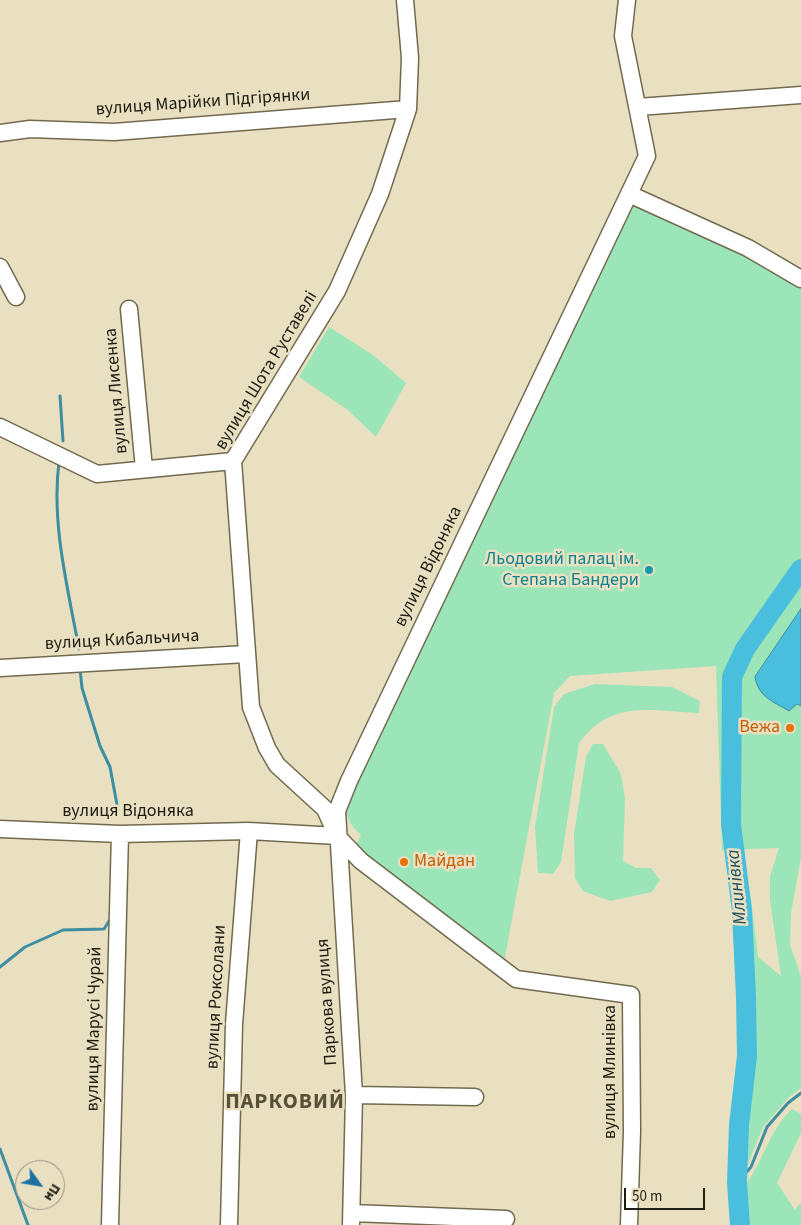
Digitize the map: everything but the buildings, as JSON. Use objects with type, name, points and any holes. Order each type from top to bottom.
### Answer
[{"type":"street","name":"вулиця Шота Руставелі","points":[[338,836],[325,810],[277,765],[267,748],[251,707],[233,461],[337,292],[380,194],[408,109],[410,58],[405,0]]},
{"type":"street","name":"вулиця Відоняка","points":[[0,829],[120,834],[249,831],[338,836],[337,811],[349,781],[647,156],[623,36],[627,0]]},
{"type":"street","points":[[638,107],[801,95]]},
{"type":"street","name":"вулиця Марійки Підгірянки","points":[[0,133],[30,129],[114,132],[408,109]]},
{"type":"street","points":[[629,194],[748,248],[801,279]]},
{"type":"street","points":[[0,266],[16,297]]},
{"type":"street","name":"вулиця Лисенка","points":[[129,309],[144,469]]},
{"type":"street","points":[[0,427],[97,474],[233,461]]},
{"type":"street","name":"вулиця Кибальчича","points":[[0,668],[246,654]]},
{"type":"street","name":"вулиця Роксолани","points":[[229,1225],[234,1024],[249,831]]},
{"type":"street","name":"вулиця Марусі Чурай","points":[[110,1225],[120,834]]},
{"type":"street","name":"Паркова вулиця","points":[[338,836],[354,1095],[352,1219]]},
{"type":"street","name":"вулиця Млинівка","points":[[338,836],[361,861],[516,979],[631,995],[632,1131],[629,1225]]},
{"type":"street","points":[[354,1095],[475,1097]]},
{"type":"street","points":[[352,1219],[506,1219]]},
{"type":"green space","points":[[632,201],[749,254],[801,284],[801,858],[791,913],[790,945],[801,976],[801,1088],[788,1098],[763,1127],[744,1169],[743,1122],[753,1066],[740,1054],[730,882],[745,882],[750,891],[758,957],[781,976],[770,900],[770,876],[779,848],[722,850],[716,666],[570,676],[554,693],[504,962],[354,848],[361,835],[351,824],[347,815],[348,804],[353,790]]},
{"type":"green space","points":[[329,327],[373,355],[406,383],[376,437],[348,410],[299,377]]},
{"type":"green space","points":[[595,684],[672,687],[700,701],[699,713],[633,711],[605,719],[592,729],[579,743],[561,862],[553,874],[538,873],[535,827],[554,707],[564,694]]},
{"type":"green space","points":[[593,744],[603,744],[621,774],[625,799],[623,861],[636,868],[651,868],[660,880],[652,892],[610,901],[583,891],[575,878],[574,834],[586,757]]},
{"type":"green space","points":[[792,1109],[801,1114],[801,1133],[777,1183],[795,1210],[801,1202],[801,1225],[748,1225],[744,1187],[777,1127]]},
{"type":"water","points":[[801,609],[801,706],[797,704],[789,711],[772,702],[763,694],[755,677]]},
{"type":"waterway","points":[[60,396],[63,441]]},
{"type":"waterway","points":[[59,462],[57,485],[59,532],[79,649]]},
{"type":"waterway","name":"Млинівка","points":[[740,1225],[737,1183],[739,1125],[747,1056],[742,911],[731,824],[732,677],[745,649],[801,569]]},
{"type":"waterway","points":[[80,669],[82,688],[100,746],[110,767],[118,810]]},
{"type":"waterway","points":[[0,967],[25,947],[63,930],[104,929],[111,918]]},
{"type":"waterway","points":[[737,1183],[751,1167],[767,1127],[788,1103],[801,1093]]},
{"type":"waterway","points":[[0,1149],[28,1225]]},
{"type":"place","name":"Льодовий палац ім. Степана Бандери","points":[[649,570]]},
{"type":"place","name":"Вежа","points":[[790,728]]},
{"type":"place","name":"Майдан","points":[[404,862]]},
{"type":"district","name":"ПАРКОВИЙ","points":[[285,1103]]}]
